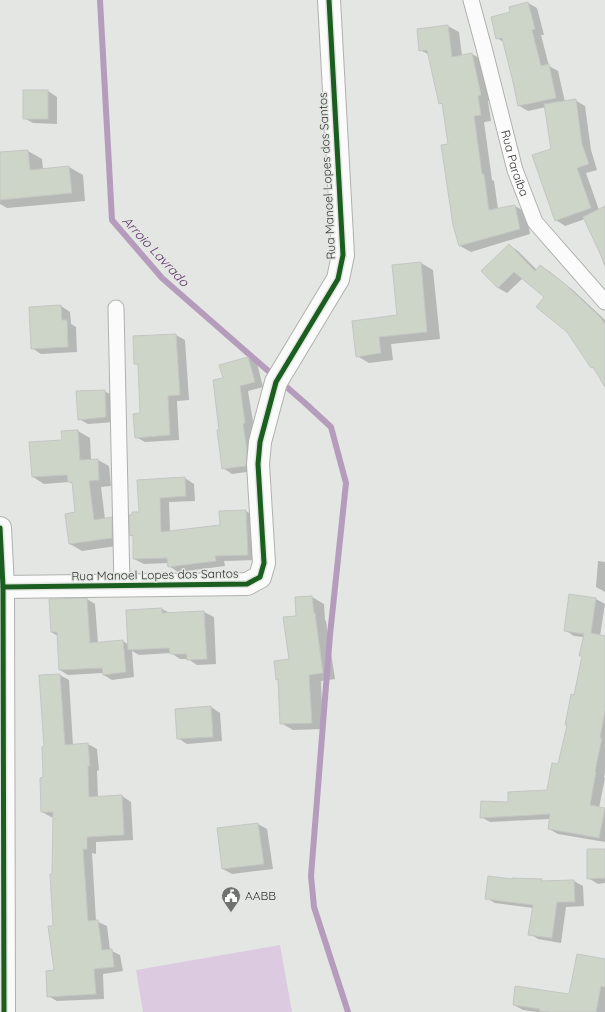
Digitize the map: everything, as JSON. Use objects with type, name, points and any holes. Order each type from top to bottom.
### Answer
[{"type":"street","name":"Rua Manoel Lopes dos Santos","points":[[3,587],[247,584],[260,577],[264,563],[258,464],[260,442],[276,382],[338,278],[343,255],[329,0]]},
{"type":"street","name":"Rua Paraíba","points":[[471,0],[516,170],[535,222],[605,302]]},
{"type":"street","points":[[116,308],[122,586]]},
{"type":"street","points":[[0,530],[3,587],[4,1012]]},
{"type":"shaded area","points":[[280,945],[292,1012],[143,1012],[136,970]]},
{"type":"building","points":[[528,2],[535,29],[532,30],[541,66],[549,64],[556,98],[518,106],[502,38],[496,39],[491,17],[510,12],[509,7]]},
{"type":"building","points":[[448,25],[452,57],[472,53],[481,95],[478,96],[481,115],[474,116],[482,174],[484,174],[489,210],[515,205],[520,229],[459,246],[453,225],[441,145],[448,144],[442,103],[439,104],[427,50],[419,51],[417,29]]},
{"type":"building","points":[[23,90],[48,90],[48,119],[23,119]]},
{"type":"building","points":[[576,99],[582,144],[589,164],[577,168],[591,208],[555,221],[532,155],[551,149],[544,104]]},
{"type":"building","points":[[28,150],[30,170],[69,166],[72,193],[0,200],[0,152]]},
{"type":"building","points":[[605,206],[605,264],[583,217]]},
{"type":"building","points":[[509,244],[535,271],[540,265],[565,284],[600,317],[605,324],[605,387],[593,367],[591,368],[567,332],[536,307],[544,297],[514,272],[498,288],[481,271]]},
{"type":"building","points":[[421,262],[427,332],[379,337],[381,353],[356,357],[352,321],[397,315],[392,265]]},
{"type":"building","points":[[61,305],[62,320],[67,320],[68,347],[31,349],[29,307]]},
{"type":"building","points":[[176,334],[180,395],[168,396],[170,435],[135,438],[133,414],[140,413],[138,364],[134,364],[133,336]]},
{"type":"building","points":[[248,357],[255,382],[240,386],[245,423],[243,424],[247,450],[246,466],[222,469],[213,380],[223,378],[219,365]]},
{"type":"building","points":[[105,390],[106,417],[78,420],[76,391]]},
{"type":"building","points":[[78,430],[80,460],[98,459],[99,480],[89,481],[94,520],[112,517],[112,538],[69,544],[65,514],[75,512],[72,482],[68,482],[67,475],[32,477],[29,442],[62,440],[61,431]]},
{"type":"building","points":[[185,477],[186,496],[160,498],[161,532],[220,525],[219,511],[246,510],[248,555],[215,556],[216,561],[168,567],[167,558],[133,559],[133,535],[130,536],[129,515],[132,515],[132,512],[139,512],[137,480]]},
{"type":"building","points":[[569,594],[596,598],[591,633],[605,636],[605,710],[600,738],[602,738],[590,805],[605,808],[599,838],[548,829],[550,814],[480,818],[481,801],[508,802],[508,792],[547,790],[552,763],[558,764],[567,725],[565,725],[571,694],[574,695],[582,656],[579,656],[584,634],[564,631]]},
{"type":"building","points":[[312,596],[323,673],[309,675],[312,723],[280,724],[278,679],[276,680],[274,661],[289,659],[283,617],[296,616],[295,597]]},
{"type":"building","points":[[87,598],[90,643],[123,640],[126,672],[103,675],[102,668],[59,670],[57,632],[51,632],[49,599]]},
{"type":"building","points":[[162,608],[162,613],[204,611],[207,659],[187,660],[187,654],[170,654],[169,648],[128,650],[126,610]]},
{"type":"building","points":[[60,674],[65,745],[88,743],[90,766],[88,766],[89,797],[122,795],[124,835],[87,837],[87,849],[83,849],[88,921],[98,920],[102,950],[112,949],[114,967],[94,969],[96,994],[47,997],[46,971],[54,970],[48,926],[53,926],[50,874],[52,874],[53,812],[41,812],[40,778],[43,777],[42,747],[44,746],[39,675]]},
{"type":"building","points":[[211,706],[213,737],[177,739],[175,709]]},
{"type":"building","points":[[258,823],[264,864],[222,869],[217,828]]},
{"type":"building","points":[[587,849],[605,849],[605,878],[587,879]]},
{"type":"building","points":[[488,876],[512,879],[542,879],[541,881],[574,880],[575,902],[557,902],[552,938],[528,935],[533,905],[485,899]]},
{"type":"building","points":[[577,954],[605,959],[605,987],[601,986],[596,1012],[550,1012],[513,1005],[515,986],[569,994]]},
{"type":"waterway","name":"Arroio Lavrado","points":[[100,0],[112,220],[162,278],[331,427],[346,483],[330,635],[311,876],[314,907],[348,1012]]},
{"type":"cycle path","points":[[3,587],[247,584],[260,577],[264,563],[258,464],[260,442],[276,382],[338,279],[343,255],[329,0]]},
{"type":"cycle path","points":[[0,528],[3,587],[4,1012]]},
{"type":"place","name":"AABB","points":[[231,913]]}]
